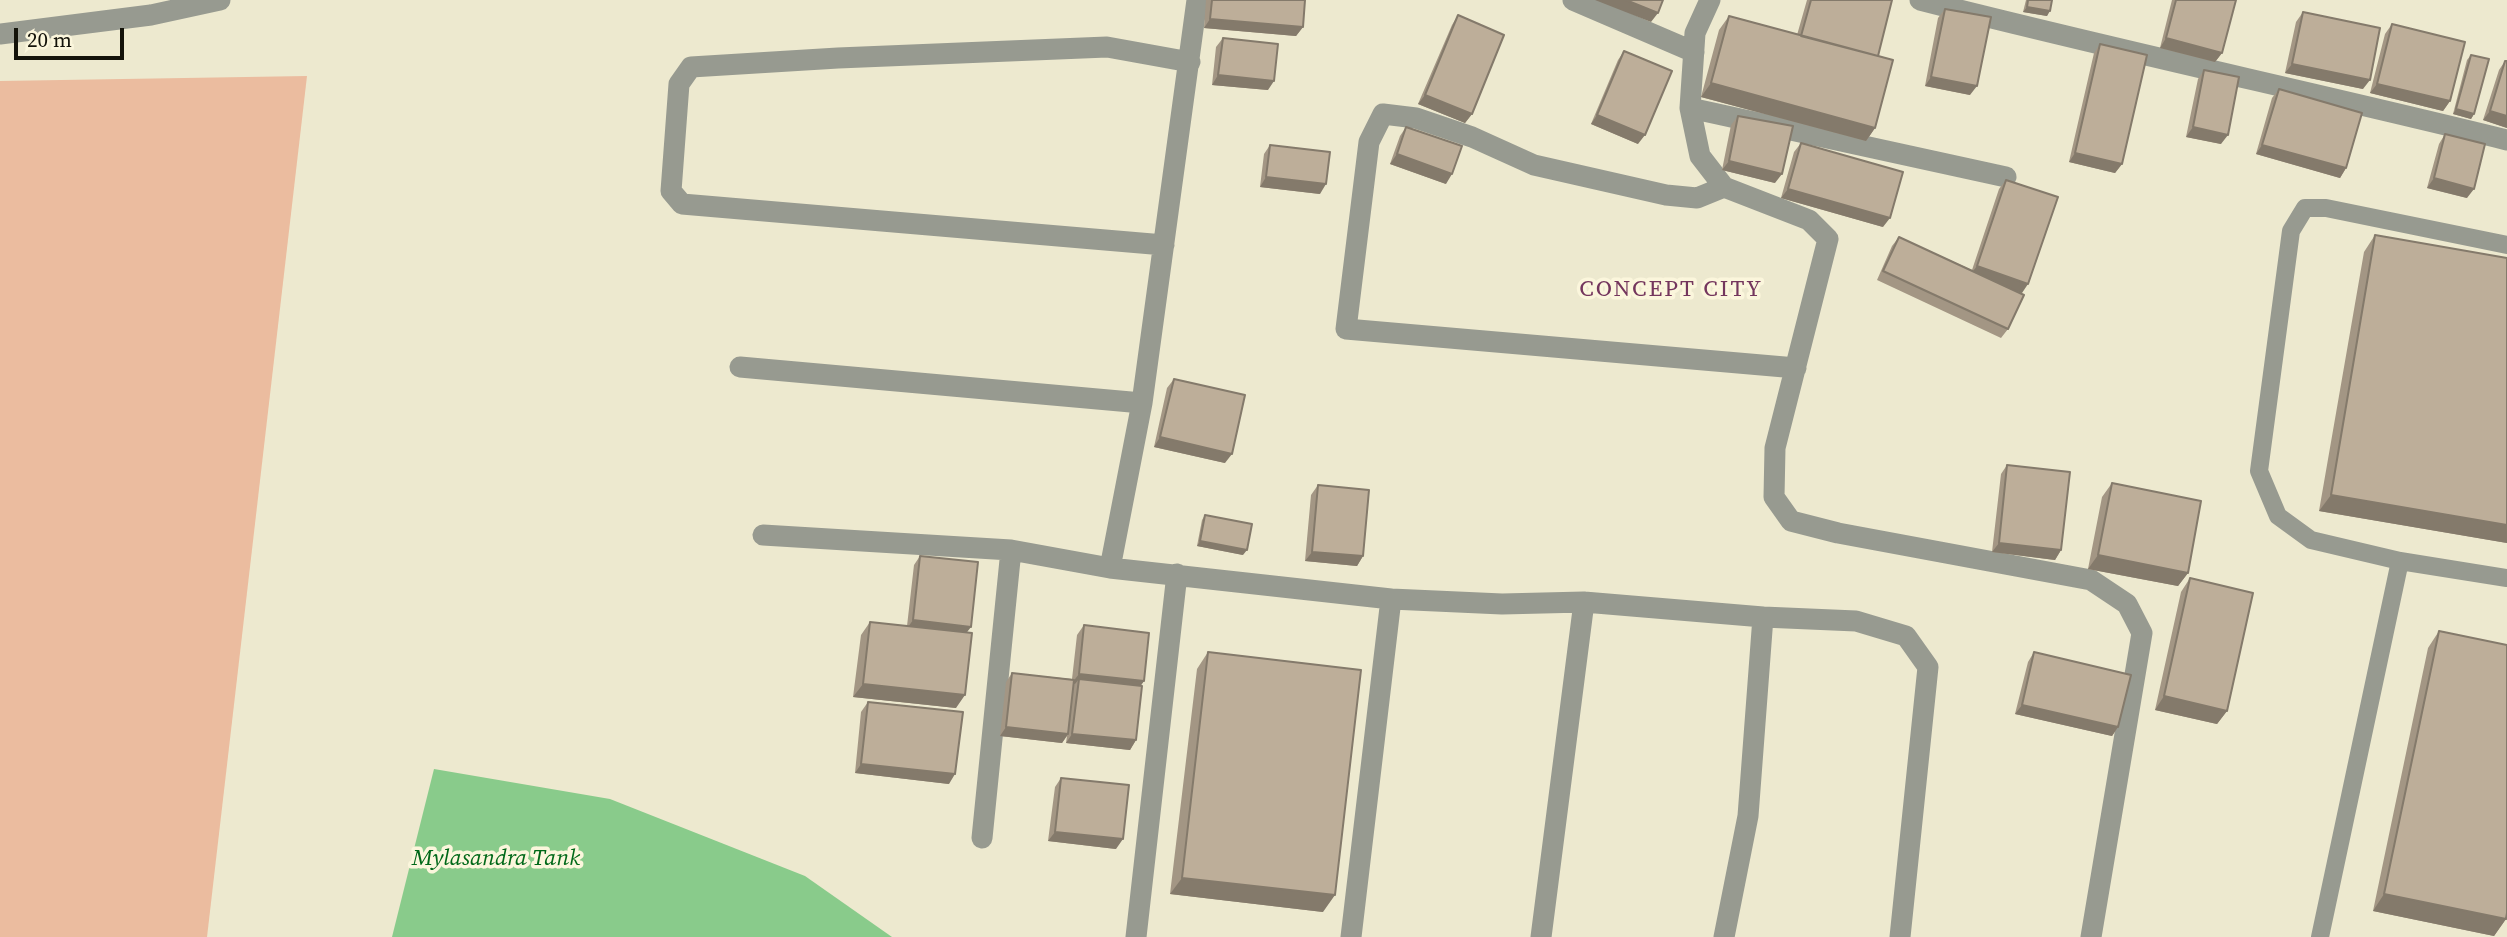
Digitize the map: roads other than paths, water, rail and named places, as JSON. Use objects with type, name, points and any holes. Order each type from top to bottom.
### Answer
[{"type":"street","points":[[0,34],[151,16],[220,0]]},
{"type":"street","points":[[1110,568],[1142,403],[1197,0]]},
{"type":"street","points":[[1573,0],[1694,52]]},
{"type":"street","points":[[1710,0],[1695,33],[1690,108],[1700,156],[1724,187],[1809,220],[1828,239],[1776,448],[1774,497],[1791,521],[1838,533],[2091,580],[2127,604],[2142,634],[2091,937]]},
{"type":"street","points":[[1920,0],[2068,38],[2341,99],[2507,140]]},
{"type":"street","points":[[1164,245],[682,204],[671,191],[679,83],[691,67],[851,57],[1107,47],[1190,62]]},
{"type":"street","points":[[1690,108],[2006,177]]},
{"type":"street","points":[[1724,187],[1697,198],[1667,195],[1534,165],[1472,137],[1416,118],[1383,114],[1369,142],[1346,329],[1796,368]]},
{"type":"street","points":[[740,368],[1142,403]]},
{"type":"street","points":[[763,535],[1011,550],[1110,568],[1391,599],[1502,604],[1584,601],[1763,617],[1856,621],[1906,636],[1928,667],[1900,937]]},
{"type":"street","points":[[982,838],[1011,550]]},
{"type":"street","points":[[1136,937],[1177,574]]},
{"type":"street","points":[[1351,937],[1391,599]]},
{"type":"street","points":[[1541,937],[1584,601]]},
{"type":"street","points":[[1724,937],[1748,816],[1763,617]]},
{"type":"lane","points":[[2507,245],[2326,208],[2305,208],[2291,231],[2259,471],[2278,516],[2311,540],[2400,561],[2507,578]]},
{"type":"lane","points":[[2320,937],[2400,561]]},
{"type":"water","name":"Mylasandra Tank","points":[[434,769],[610,799],[805,876],[892,937],[392,937]]},
{"type":"district","name":"CONCEPT CITY","points":[[1671,290]]}]
